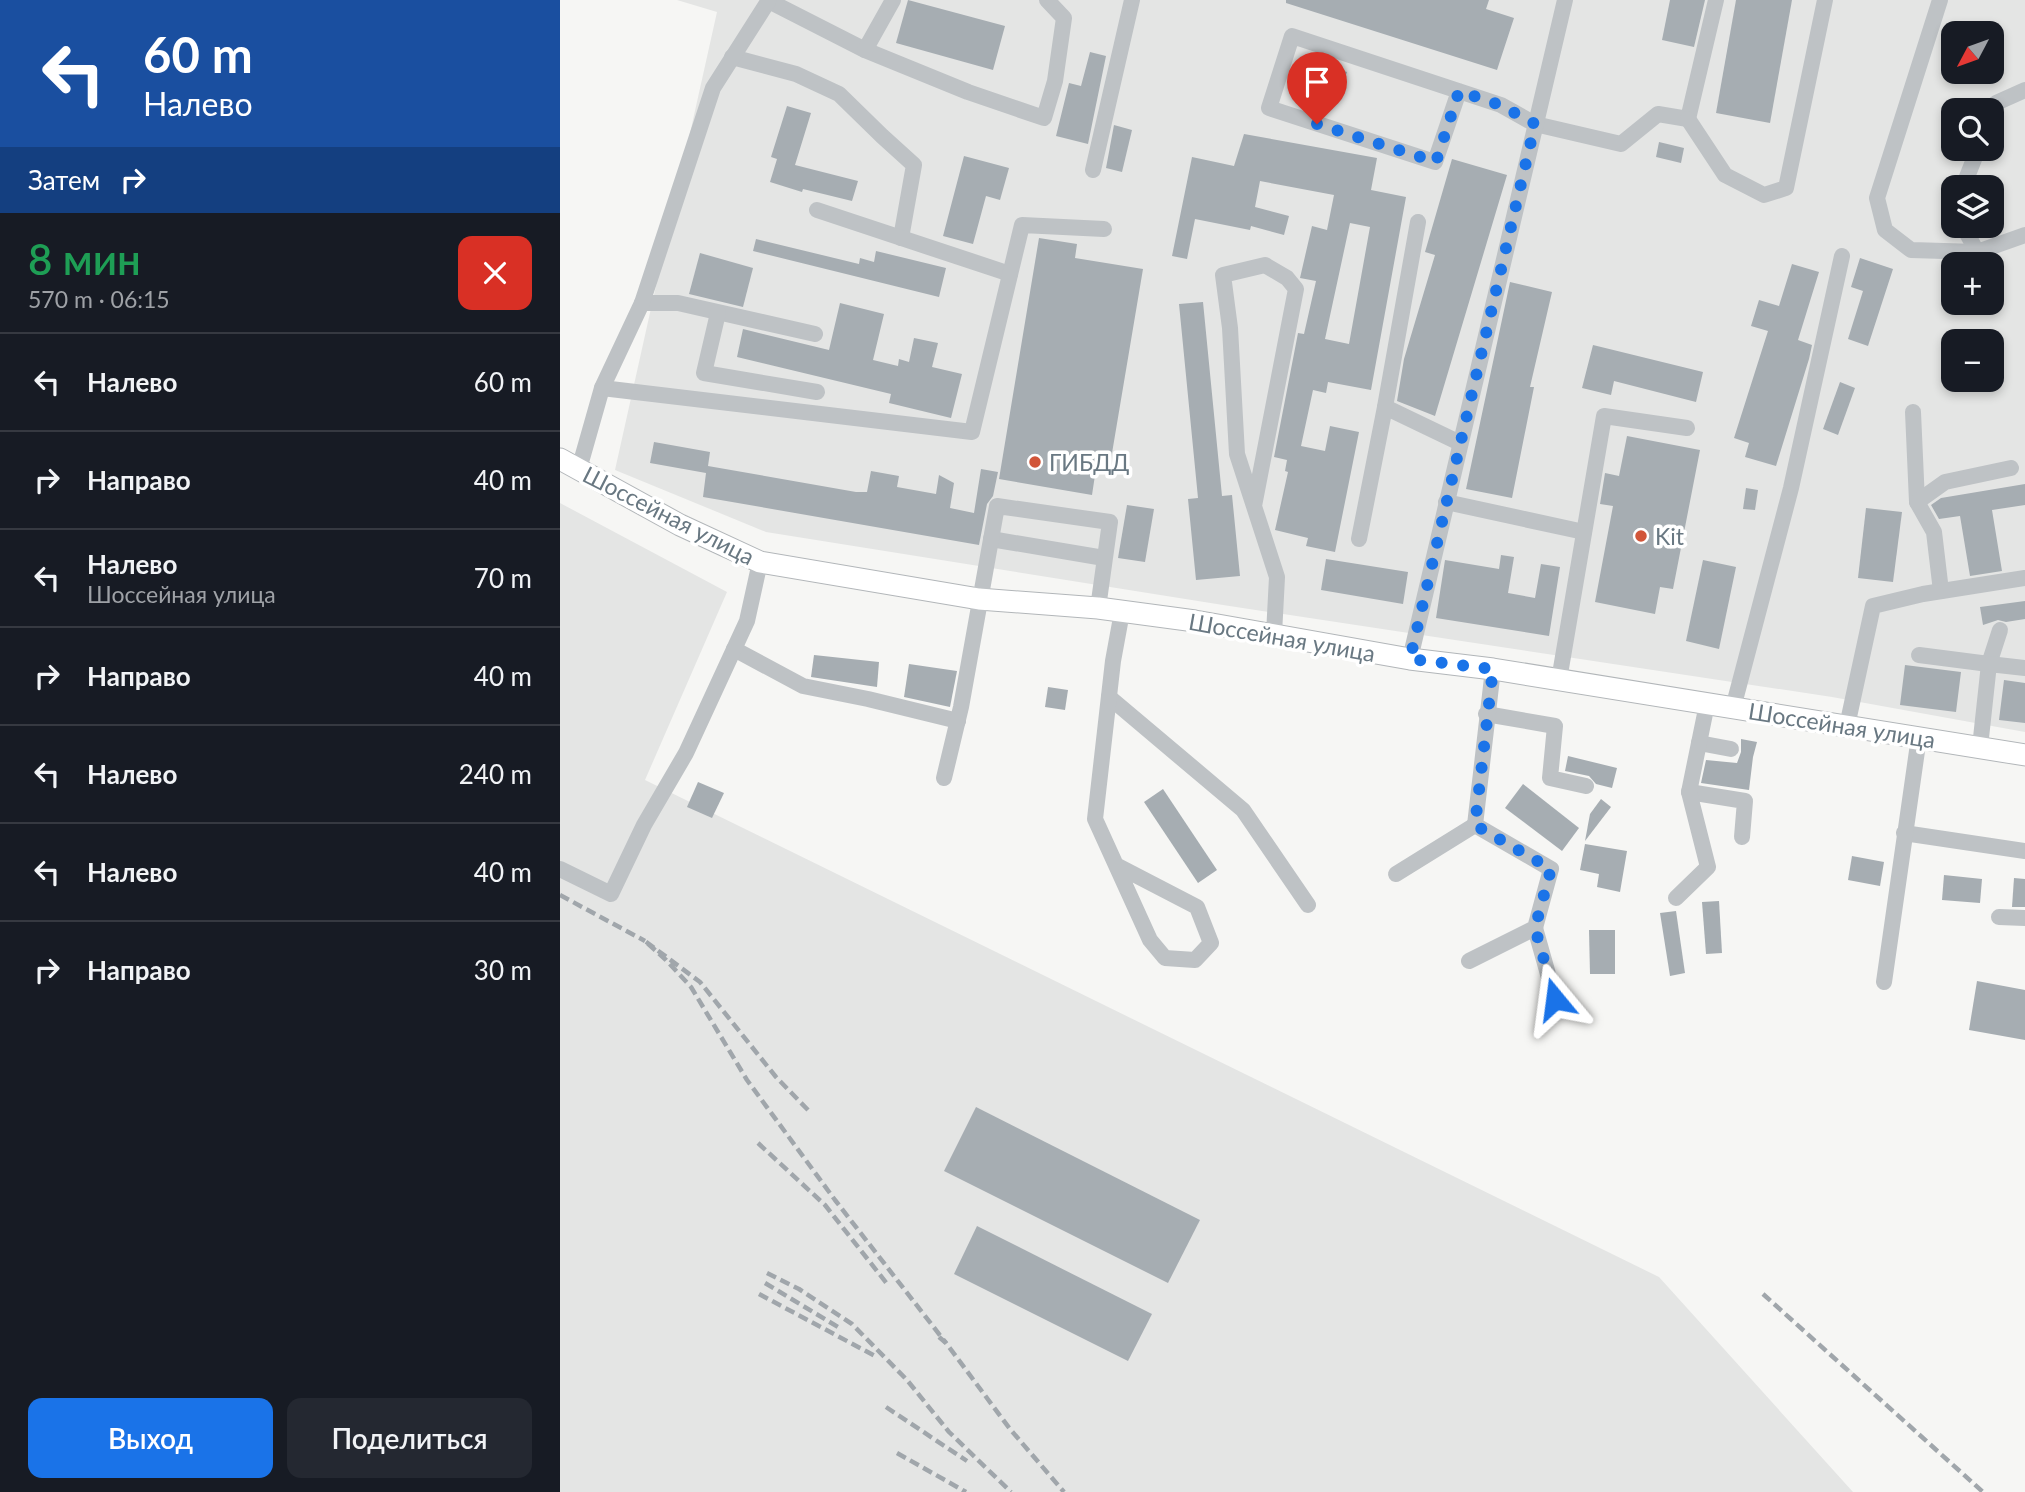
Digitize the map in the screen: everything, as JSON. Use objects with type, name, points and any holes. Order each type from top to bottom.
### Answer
[{"type":"main road","name":"Шоссейная улица","points":[[560,459],[680,525],[760,562],[979,599],[1098,608],[1273,634],[1410,659],[1493,669],[2025,755]]},
{"type":"lane","points":[[579,469],[602,388],[642,303],[713,88],[769,0],[865,50],[968,92],[1044,118],[1055,81],[1064,18],[1047,0]]},
{"type":"lane","points":[[865,50],[893,0]]},
{"type":"lane","points":[[1093,170],[1132,0]]},
{"type":"lane","points":[[1410,659],[1564,0]]},
{"type":"lane","points":[[1716,0],[1688,119],[1725,175],[1764,195],[1786,188],[1825,0]]},
{"type":"lane","points":[[1940,0],[1877,198],[1885,229],[1911,250],[1977,252],[2025,235]]},
{"type":"lane","points":[[1459,91],[1436,162],[1269,108],[1293,36],[1459,91],[1500,105],[1535,124],[1621,144],[1658,114],[1688,119]]},
{"type":"lane","points":[[733,57],[796,74],[839,94],[914,165],[901,238]]},
{"type":"lane","points":[[2004,99],[2025,90]]},
{"type":"lane","points":[[817,210],[1010,274]]},
{"type":"lane","points":[[1359,539],[1418,222]]},
{"type":"lane","points":[[602,388],[972,432],[1022,225],[1104,229]]},
{"type":"lane","points":[[1969,238],[1977,252]]},
{"type":"lane","points":[[1733,708],[1791,488],[1842,256]]},
{"type":"lane","points":[[1254,506],[1296,289],[1287,278],[1265,265],[1223,275],[1230,328],[1237,454],[1277,577],[1273,634]]},
{"type":"lane","points":[[642,303],[678,303],[815,334]]},
{"type":"lane","points":[[718,313],[704,373],[817,393]]},
{"type":"lane","points":[[1385,407],[1461,443]]},
{"type":"lane","points":[[1913,412],[1917,502],[1934,532],[1941,591]]},
{"type":"lane","points":[[1559,680],[1604,416],[1687,428]]},
{"type":"lane","points":[[1917,502],[1945,482],[2011,468]]},
{"type":"lane","points":[[1446,502],[1584,532]]},
{"type":"lane","points":[[944,778],[958,722],[997,506],[1110,522],[1098,608]]},
{"type":"lane","points":[[991,539],[1104,558]]},
{"type":"lane","points":[[560,870],[611,894],[644,824],[686,753],[747,621],[760,562]]},
{"type":"lane","points":[[1847,726],[1873,606],[1941,591],[2025,578]]},
{"type":"lane","points":[[1116,864],[1197,907],[1211,943],[1195,960],[1165,958],[1150,940],[1095,819],[1122,612]]},
{"type":"lane","points":[[1979,747],[1989,664],[2000,629]]},
{"type":"lane","points":[[734,649],[803,686],[869,699],[958,722]]},
{"type":"lane","points":[[1919,655],[2025,668]]},
{"type":"lane","points":[[1475,825],[1493,669]]},
{"type":"lane","points":[[1109,697],[1243,810],[1308,905]]},
{"type":"lane","points":[[1676,898],[1708,867],[1689,792],[1707,704]]},
{"type":"lane","points":[[1486,714],[1555,726],[1550,778],[1586,786]]},
{"type":"lane","points":[[1884,982],[1919,737]]},
{"type":"lane","points":[[1699,743],[1731,749]]},
{"type":"lane","points":[[1689,792],[1745,801],[1742,837]]},
{"type":"lane","points":[[1396,874],[1475,825]]},
{"type":"lane","points":[[1475,825],[1551,869],[1535,928],[1555,999]]},
{"type":"lane","points":[[1904,833],[2025,851]]},
{"type":"lane","points":[[1999,917],[2025,919]]},
{"type":"lane","points":[[1469,961],[1535,928]]},
{"type":"shaded area","points":[[677,0],[2025,0],[2025,732],[1832,697],[1223,605],[766,532],[615,470],[717,12]]},
{"type":"shaded area","points":[[560,503],[727,592],[645,780],[1659,1277],[1853,1492],[560,1492]]},
{"type":"building","points":[[908,0],[1005,26],[993,70],[896,43]]},
{"type":"building","points":[[1286,0],[1489,0],[1486,9],[1514,18],[1497,70],[1286,3]]},
{"type":"building","points":[[1670,0],[1705,0],[1694,47],[1662,40]]},
{"type":"building","points":[[1736,0],[1792,0],[1770,123],[1716,113]]},
{"type":"building","points":[[1090,52],[1106,56],[1088,144],[1056,136],[1069,83],[1081,86]]},
{"type":"building","points":[[1308,58],[1347,72],[1341,90],[1302,77]]},
{"type":"building","points":[[787,106],[811,113],[795,165],[858,181],[852,201],[803,189],[802,192],[770,182],[777,159],[771,157]]},
{"type":"building","points":[[1114,125],[1132,130],[1122,172],[1106,168]]},
{"type":"building","points":[[1244,134],[1377,158],[1371,190],[1406,197],[1371,390],[1328,382],[1326,393],[1313,390],[1301,446],[1325,451],[1330,426],[1359,432],[1335,552],[1306,546],[1308,538],[1275,530],[1288,472],[1285,471],[1287,460],[1274,457],[1298,333],[1304,334],[1316,281],[1300,278],[1312,226],[1327,230],[1334,195],[1260,181],[1255,207],[1289,216],[1284,235],[1251,226],[1250,230],[1195,219],[1187,259],[1172,256],[1192,157],[1234,166]],"holes":[[[1350,223],[1370,227],[1349,344],[1325,339]]]},
{"type":"building","points":[[1659,142],[1684,148],[1681,163],[1656,157]]},
{"type":"building","points":[[964,156],[1009,168],[1000,200],[986,196],[973,244],[943,236]]},
{"type":"building","points":[[1452,159],[1507,175],[1435,416],[1397,401],[1404,359],[1435,255],[1425,252]]},
{"type":"building","points":[[1039,238],[1077,244],[1075,258],[1143,269],[1110,465],[1097,462],[1092,495],[999,479]]},
{"type":"building","points":[[756,239],[859,264],[860,258],[874,262],[876,251],[946,268],[939,297],[753,251]]},
{"type":"building","points":[[700,253],[753,268],[743,307],[689,294]]},
{"type":"building","points":[[1860,258],[1893,269],[1868,346],[1848,339],[1863,291],[1851,287]]},
{"type":"building","points":[[1792,264],[1819,272],[1798,340],[1812,345],[1809,359],[1776,466],[1745,457],[1749,443],[1734,438],[1768,331],[1751,326],[1759,300],[1779,306]]},
{"type":"building","points":[[1510,282],[1552,292],[1530,387],[1534,387],[1512,498],[1466,489]]},
{"type":"building","points":[[1203,302],[1222,496],[1232,495],[1240,576],[1196,580],[1188,499],[1198,498],[1179,304]]},
{"type":"building","points":[[840,303],[884,314],[873,360],[898,366],[899,359],[909,362],[914,338],[938,343],[932,367],[962,374],[951,418],[889,403],[891,394],[737,357],[743,329],[829,350]]},
{"type":"building","points":[[1593,345],[1703,372],[1696,402],[1614,381],[1611,395],[1582,388]]},
{"type":"building","points":[[1840,382],[1855,388],[1838,435],[1823,429]]},
{"type":"building","points":[[1627,436],[1700,450],[1673,589],[1660,587],[1655,614],[1595,602],[1613,506],[1600,504],[1605,473],[1619,476]]},
{"type":"building","points":[[654,442],[710,452],[708,466],[856,492],[867,492],[871,471],[899,476],[897,487],[936,494],[939,475],[954,483],[950,508],[974,513],[981,469],[998,472],[993,496],[987,504],[979,545],[703,497],[706,473],[650,463]]},
{"type":"building","points":[[2025,484],[2025,505],[1992,510],[2002,571],[1970,576],[1960,516],[1939,519],[1931,505],[1941,498]]},
{"type":"building","points":[[1746,488],[1758,490],[1755,510],[1743,509]]},
{"type":"building","points":[[1127,505],[1154,509],[1145,562],[1118,558]]},
{"type":"building","points":[[1866,508],[1902,512],[1893,582],[1858,578]]},
{"type":"building","points":[[1501,555],[1514,557],[1508,593],[1535,598],[1541,564],[1560,567],[1549,636],[1436,618],[1445,560],[1499,569]]},
{"type":"building","points":[[1326,559],[1408,572],[1403,604],[1321,590]]},
{"type":"building","points":[[1703,560],[1736,567],[1719,649],[1686,641]]},
{"type":"building","points":[[2025,601],[2025,619],[2006,622],[1998,620],[1983,625],[1980,607]]},
{"type":"building","points":[[814,655],[879,662],[877,687],[811,677]]},
{"type":"building","points":[[909,664],[957,671],[950,707],[904,697]]},
{"type":"building","points":[[1905,665],[1961,672],[1956,712],[1900,705]]},
{"type":"building","points":[[2004,680],[2025,683],[2025,723],[1999,720]]},
{"type":"building","points":[[1048,687],[1068,690],[1065,710],[1045,707]]},
{"type":"building","points":[[1741,739],[1757,742],[1749,790],[1701,783],[1706,760],[1737,763],[1741,752]]},
{"type":"building","points":[[1568,756],[1617,768],[1612,788],[1596,784],[1589,776],[1565,771]]},
{"type":"building","points":[[698,782],[724,793],[712,818],[687,807]]},
{"type":"building","points":[[1523,784],[1579,828],[1562,851],[1505,808]]},
{"type":"building","points":[[1163,789],[1217,870],[1198,883],[1144,802]]},
{"type":"building","points":[[1601,799],[1611,807],[1585,841],[1590,814]]},
{"type":"building","points":[[1585,844],[1627,851],[1620,892],[1597,887],[1599,874],[1580,870]]},
{"type":"building","points":[[1852,856],[1884,862],[1880,886],[1848,880]]},
{"type":"building","points":[[1944,875],[1982,879],[1980,903],[1942,900]]},
{"type":"building","points":[[2014,878],[2025,879],[2025,907],[2012,907]]},
{"type":"building","points":[[1719,901],[1722,953],[1706,954],[1702,902]]},
{"type":"building","points":[[1676,911],[1685,973],[1670,976],[1660,913]]},
{"type":"building","points":[[1589,930],[1615,930],[1615,974],[1590,974]]},
{"type":"building","points":[[1977,981],[2025,990],[2025,1040],[1969,1030]]},
{"type":"building","points":[[976,1107],[1200,1220],[1168,1283],[944,1171]]},
{"type":"building","points":[[977,1226],[1152,1314],[1128,1361],[954,1274]]},
{"type":"railway","points":[[560,895],[645,941]]},
{"type":"railway","points":[[808,1110],[776,1077],[700,982],[645,941],[691,987],[747,1080],[835,1200],[946,1343]]},
{"type":"railway","points":[[758,1143],[825,1205],[888,1285]]},
{"type":"railway","points":[[767,1273],[799,1289],[852,1324],[907,1380],[949,1432],[1011,1492]]},
{"type":"railway","points":[[765,1283],[838,1327]]},
{"type":"railway","points":[[759,1294],[875,1356]]},
{"type":"railway","points":[[1763,1294],[1983,1492]]},
{"type":"railway","points":[[939,1337],[1010,1429],[1064,1492]]},
{"type":"railway","points":[[886,1407],[967,1461]]},
{"type":"railway","points":[[897,1453],[966,1492]]},
{"type":"place","name":"ГИБДД","points":[[1035,462]]},
{"type":"place","name":"Kit","points":[[1641,536]]},
{"type":"route","points":[[1317,124],[1436,162],[1459,91],[1500,105],[1535,124],[1410,659],[1493,669],[1475,825],[1551,869],[1535,928],[1555,999]]}]
